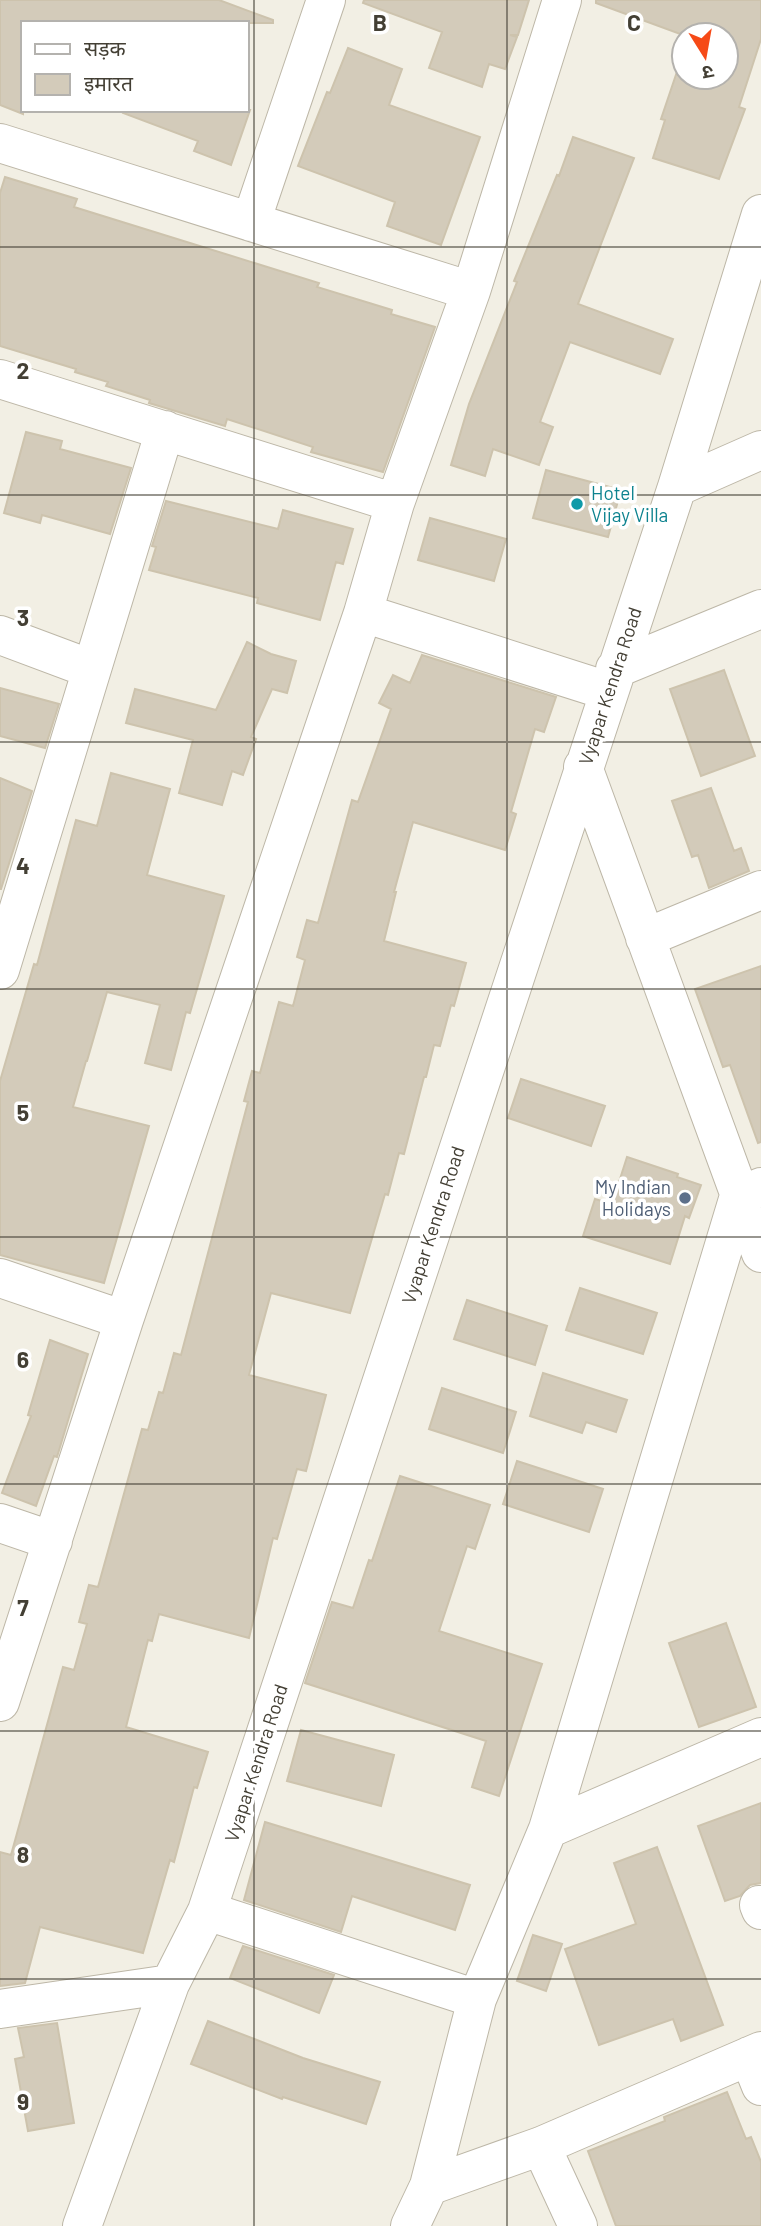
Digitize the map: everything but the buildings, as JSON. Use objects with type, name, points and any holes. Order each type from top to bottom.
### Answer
[{"type":"street","points":[[2,1688],[362,613],[395,502],[471,291],[562,0]]},
{"type":"street","points":[[251,222],[315,3]]},
{"type":"street","points":[[0,143],[471,291]]},
{"type":"street","name":"Vyapar Kendra Road","points":[[82,2226],[170,1984],[207,1911],[677,487],[761,214]]},
{"type":"street","points":[[0,379],[395,502]]},
{"type":"street","points":[[0,970],[165,430]]},
{"type":"street","points":[[677,487],[761,450]]},
{"type":"street","points":[[362,613],[612,680],[761,609]]},
{"type":"street","points":[[0,635],[91,669]]},
{"type":"street","points":[[583,767],[645,938],[750,1191],[761,1253]]},
{"type":"street","points":[[645,938],[761,890]]},
{"type":"street","points":[[410,2226],[429,2186],[477,1999],[548,1829],[750,1191]]},
{"type":"street","points":[[0,1279],[124,1320]]},
{"type":"street","points":[[0,1523],[53,1541]]},
{"type":"street","points":[[548,1829],[761,1737]]},
{"type":"street","points":[[207,1911],[477,1999]]},
{"type":"street","points":[[0,2009],[170,1984]]},
{"type":"street","points":[[429,2186],[757,2064]]},
{"type":"street","points":[[541,2146],[578,2226]]},
{"type":"place","name":"Hotel Vijay Villa","points":[[577,504]]},
{"type":"place","name":"My Indian Holidays","points":[[685,1198]]}]
